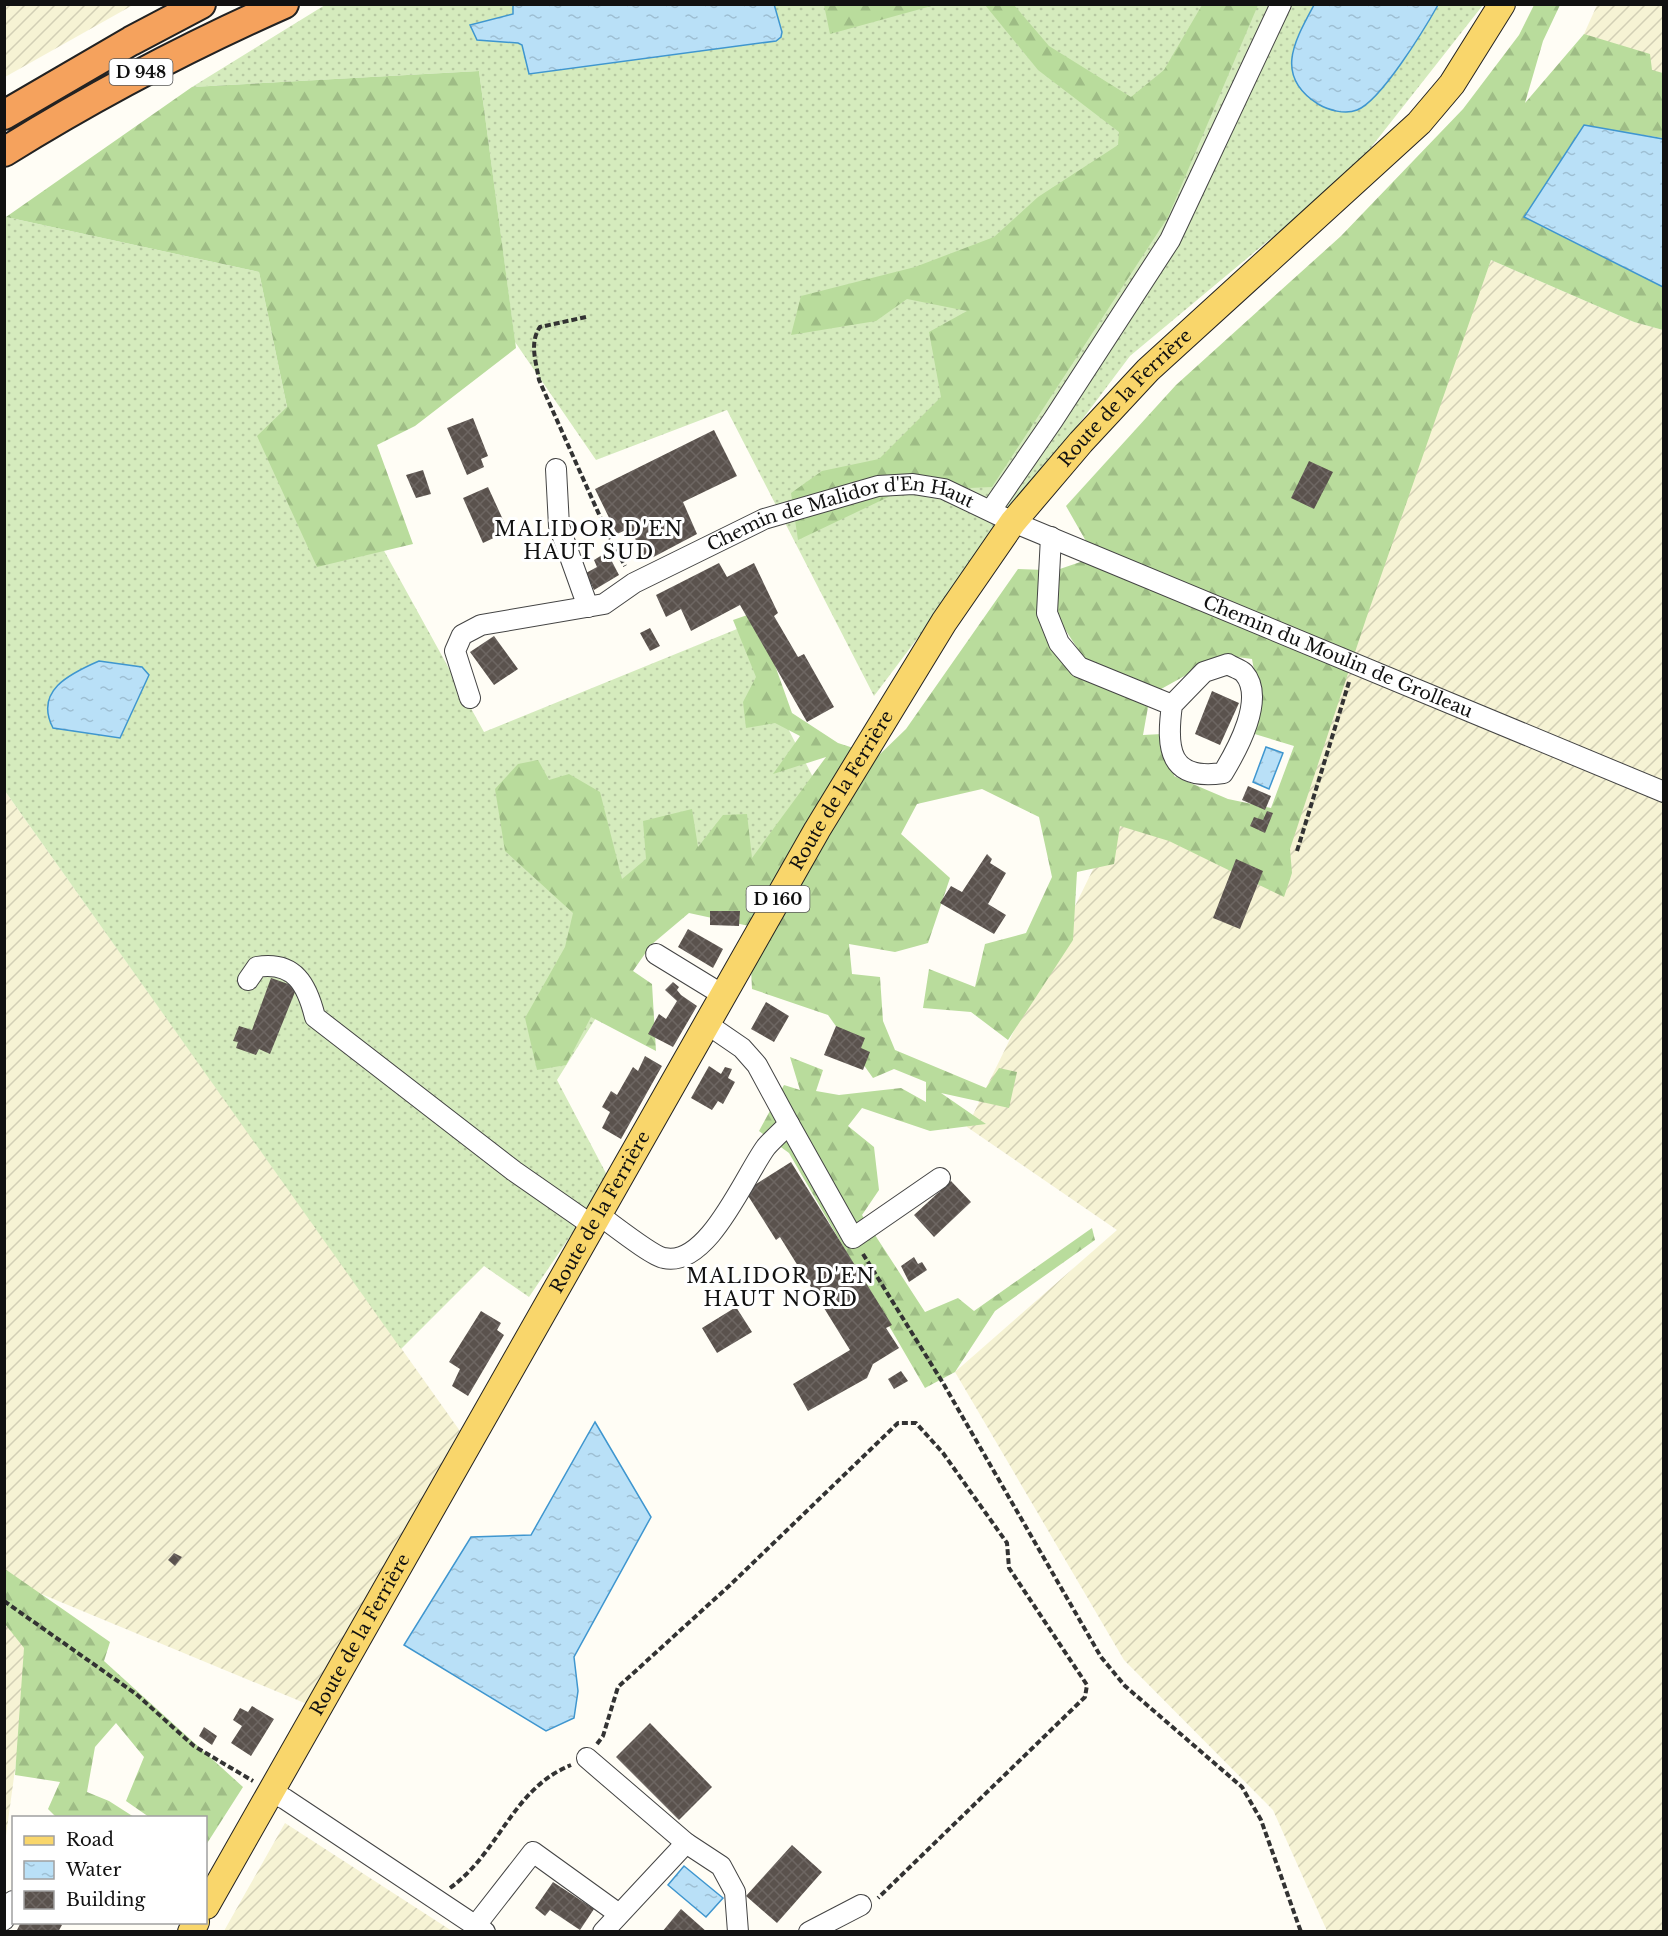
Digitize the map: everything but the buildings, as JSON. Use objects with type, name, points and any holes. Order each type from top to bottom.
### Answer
[{"type":"highway","name":"D 948","points":[[4,115],[131,41],[201,4]]},
{"type":"highway","name":"D 948","points":[[4,152],[151,66],[284,4]]},
{"type":"main road","name":"Route de la Ferrière","points":[[207,1904],[723,995],[818,830],[938,632],[1002,516],[1081,442],[1148,370],[1419,123],[1452,84],[1502,4]]},
{"type":"street","points":[[1002,516],[1053,420],[1170,240],[1281,4]]},
{"type":"street","points":[[556,469],[559,526],[588,607]]},
{"type":"street","name":"Chemin de Malidor d'En Haut","points":[[470,698],[455,651],[462,635],[481,625],[604,604],[634,583],[764,519],[878,486],[913,484],[945,489],[1002,516]]},
{"type":"street","name":"Chemin du Moulin de Grolleau","points":[[1002,516],[1664,792]]},
{"type":"street","points":[[1052,537],[1047,613],[1059,643],[1079,667],[1172,705]]},
{"type":"street","points":[[1228,664],[1244,673],[1251,687],[1251,712],[1236,752],[1223,773],[1202,776],[1186,771],[1172,756],[1168,736],[1172,705],[1204,672],[1228,664]]},
{"type":"street","points":[[656,954],[723,995]]},
{"type":"street","points":[[248,980],[257,967],[273,964],[294,974],[308,991],[315,1017],[514,1171],[663,1258],[679,1258],[695,1250],[719,1224],[766,1148],[789,1124]]},
{"type":"street","points":[[707,1024],[742,1048],[757,1065],[853,1238],[940,1178]]},
{"type":"street","points":[[587,1758],[686,1843],[721,1866],[735,1892],[738,1932]]},
{"type":"street","points":[[271,1792],[285,1798],[480,1928],[533,1852],[619,1914]]},
{"type":"street","points":[[603,1932],[686,1843]]},
{"type":"street","points":[[4,1920],[12,1903]]},
{"type":"street","points":[[809,1932],[861,1905]]},
{"type":"path","points":[[586,317],[540,327],[534,336],[534,355],[539,380],[606,530],[634,583]]},
{"type":"path","points":[[1297,851],[1354,664]]},
{"type":"path","points":[[853,1238],[943,1383],[1101,1657],[1125,1686],[1242,1787],[1261,1820],[1301,1932]]},
{"type":"path","points":[[435,1899],[469,1874],[531,1789],[550,1773],[587,1758],[603,1736],[618,1687],[729,1586],[898,1423],[916,1423],[943,1453],[1007,1543],[1009,1568],[1087,1684],[1085,1697],[1077,1706],[880,1897],[861,1905]]},
{"type":"path","points":[[4,1601],[136,1694],[194,1746],[271,1792]]},
{"type":"shaded area","points":[[5,4],[133,4],[133,5],[5,77]]},
{"type":"shaded area","points":[[1597,5],[1663,5],[1663,73],[1652,71],[1584,34]]},
{"type":"shaded area","points":[[1491,260],[1634,322],[1663,330],[1663,1931],[1327,1931],[1273,1810],[1124,1660],[955,1372],[1117,1230],[967,1127],[1122,810],[1281,832]]},
{"type":"shaded area","points":[[5,791],[460,1431],[307,1704],[39,1593],[5,1843]]},
{"type":"shaded area","points":[[285,1823],[452,1931],[224,1931]]},
{"type":"green space","points":[[824,4],[935,5],[830,34]]},
{"type":"green space","points":[[325,5],[1483,5],[1354,169],[1130,356],[874,696],[727,410],[596,460],[515,342],[479,71],[192,87]]},
{"type":"green space","points":[[985,5],[1014,5],[1049,46],[1131,97],[1164,70],[1202,5],[1258,5],[1168,217],[992,487],[901,491],[798,540],[791,493],[822,471],[879,459],[941,397],[929,332],[967,311],[907,299],[876,321],[791,335],[801,296],[915,267],[994,237],[1038,197],[1118,145],[1119,132],[1038,70]]},
{"type":"green space","points":[[1534,5],[1560,5],[1543,41],[1525,103],[1584,34],[1650,54],[1652,70],[1663,73],[1663,138],[1584,126],[1647,278],[1663,287],[1663,330],[1634,322],[1491,260],[1366,619],[1290,849],[1292,873],[1284,897],[1169,841],[1120,826],[1114,864],[1077,872],[1073,940],[1008,1040],[971,1012],[923,1008],[929,969],[975,987],[985,944],[1026,933],[1052,877],[1039,817],[982,789],[917,804],[901,834],[950,878],[928,943],[895,952],[849,944],[852,974],[880,977],[883,1021],[895,1050],[986,1088],[999,1068],[1017,1072],[1009,1108],[941,1093],[986,1124],[930,1131],[862,1108],[848,1126],[874,1147],[879,1190],[862,1215],[925,1312],[958,1298],[974,1311],[1092,1228],[1095,1240],[995,1311],[955,1372],[925,1388],[789,1153],[759,1131],[784,1085],[800,1090],[790,1057],[823,1070],[816,1091],[839,1095],[901,1088],[926,1102],[926,1082],[894,1069],[873,1078],[828,1015],[752,989],[749,926],[689,913],[651,945],[633,971],[652,984],[656,1051],[591,1017],[566,1065],[537,1070],[525,1018],[565,947],[573,913],[505,851],[495,789],[518,764],[538,760],[549,780],[569,774],[600,792],[622,879],[646,859],[643,821],[692,809],[698,847],[723,815],[747,814],[752,858],[826,757],[773,774],[800,736],[775,723],[746,728],[743,702],[756,677],[733,620],[756,612],[792,713],[838,743],[878,756],[906,729],[1018,569],[1045,570],[1044,617],[1079,672],[1117,688],[1148,707],[1143,735],[1162,734],[1181,756],[1174,776],[1228,799],[1271,808],[1294,746],[1248,732],[1258,692],[1252,659],[1222,655],[1154,693],[1085,660],[1053,611],[1054,571],[1095,557],[1066,506],[1176,385],[1341,236],[1463,109],[1519,35]]},
{"type":"green space","points":[[479,71],[516,348],[415,426],[377,445],[413,544],[317,567],[257,436],[287,407],[259,272],[6,217],[192,87]]},
{"type":"green space","points":[[6,217],[259,272],[287,407],[377,538],[484,732],[737,629],[819,789],[754,911],[677,889],[557,1080],[609,1179],[529,1297],[484,1266],[401,1349],[5,791]]},
{"type":"green space","points":[[5,1569],[110,1642],[104,1661],[243,1787],[207,1843],[207,1816],[148,1816],[126,1801],[144,1757],[116,1723],[95,1747],[87,1792],[109,1801],[132,1816],[55,1816],[48,1809],[60,1782],[15,1775],[24,1648],[5,1624]]},
{"type":"water","points":[[774,4],[782,32],[781,37],[776,41],[529,74],[522,45],[477,40],[470,25],[513,14],[513,5]]},
{"type":"water","points":[[1314,4],[1438,5],[1402,63],[1378,93],[1357,110],[1342,112],[1318,104],[1304,93],[1296,82],[1292,70],[1295,45]]},
{"type":"water","points":[[1584,125],[1663,139],[1663,287],[1524,217]]},
{"type":"water","points":[[99,661],[142,667],[149,675],[120,738],[53,728],[48,715],[51,694],[66,678]]},
{"type":"water","points":[[1266,747],[1283,753],[1269,789],[1253,782]]},
{"type":"water","points":[[595,1422],[651,1517],[574,1657],[578,1691],[574,1718],[546,1731],[404,1645],[471,1537],[531,1535]]},
{"type":"water","points":[[684,1866],[723,1898],[706,1917],[668,1885]]},
{"type":"district","name":"MALIDOR D'EN HAUT SUD","points":[[589,540]]},
{"type":"district","name":"MALIDOR D'EN HAUT NORD","points":[[781,1288]]}]
